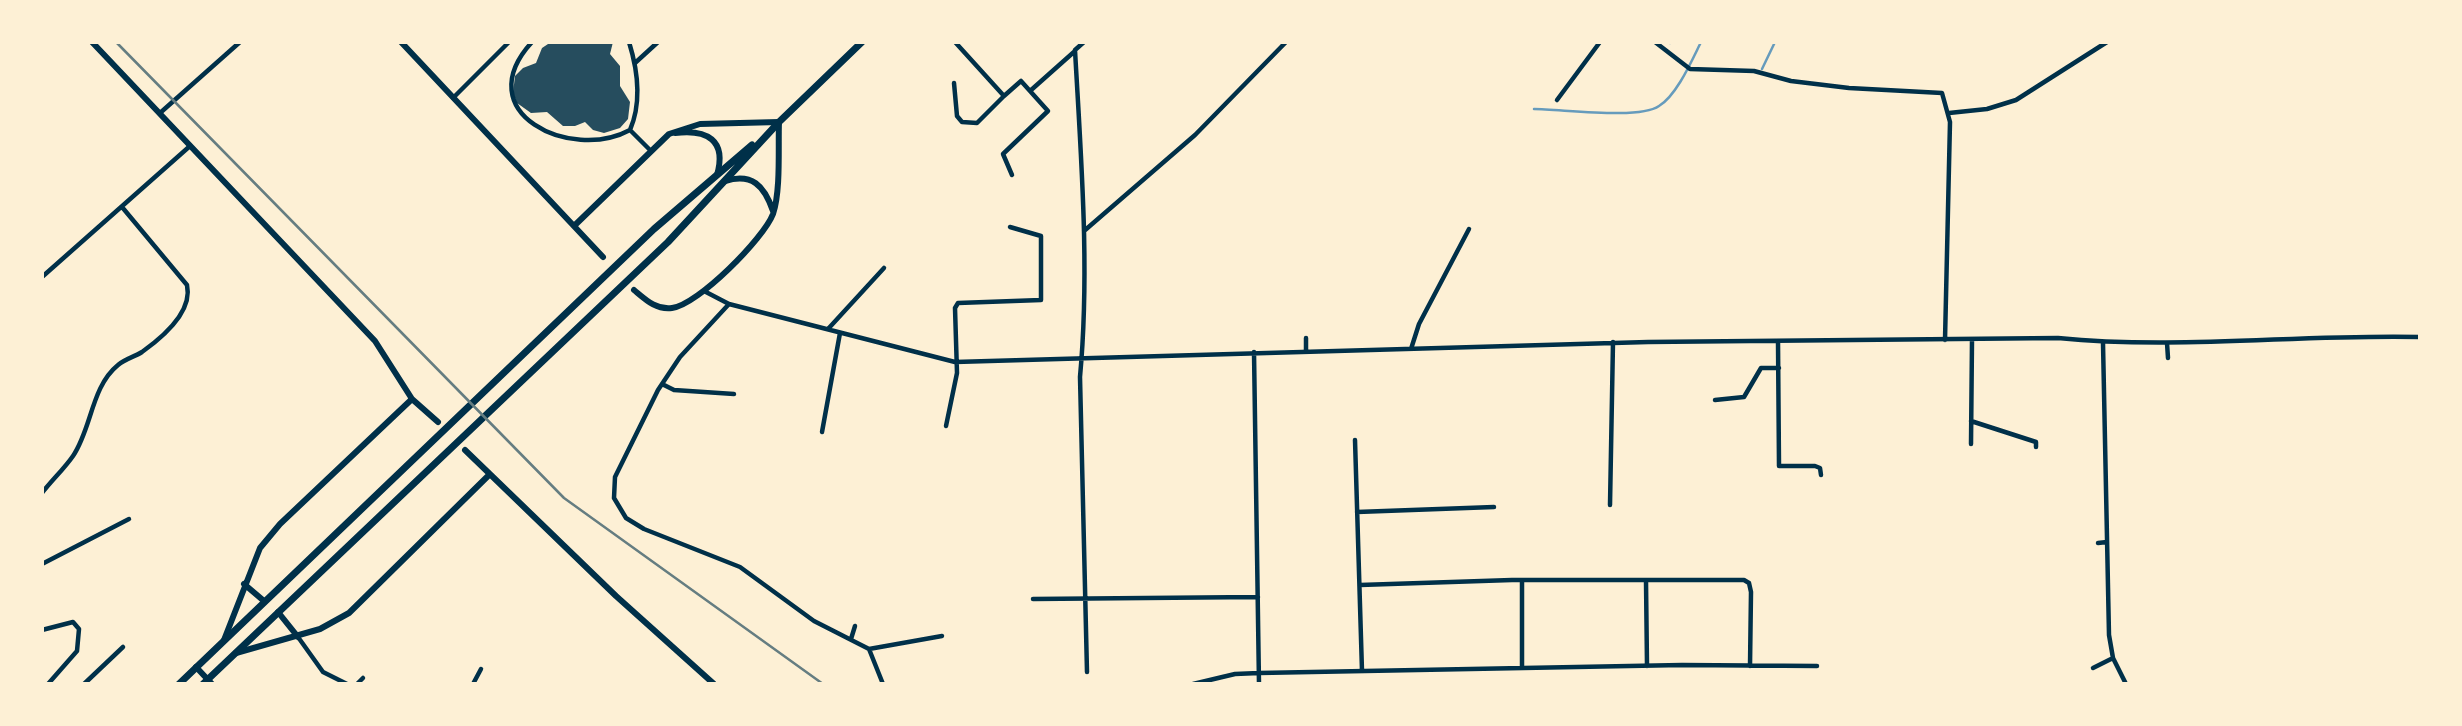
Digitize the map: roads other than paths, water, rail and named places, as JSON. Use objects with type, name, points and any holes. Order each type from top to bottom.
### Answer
[{"type":"main road","points":[[92,42],[375,341],[412,399],[438,422]]},
{"type":"main road","points":[[401,42],[603,257]]},
{"type":"main road","points":[[196,667],[208,683],[278,612],[668,242],[779,122],[862,42]]},
{"type":"main road","points":[[573,226],[669,134],[701,124],[779,122]]},
{"type":"main road","points":[[179,684],[391,484],[654,229],[779,122]]},
{"type":"main road","points":[[634,290],[654,306],[672,308],[704,291],[762,234],[773,212],[779,122]]},
{"type":"main road","points":[[669,134],[685,132],[710,137],[721,152],[718,174]]},
{"type":"main road","points":[[724,181],[738,177],[755,180],[769,198],[773,212]]},
{"type":"main road","points":[[224,640],[260,548],[280,524],[412,399]]},
{"type":"main road","points":[[465,450],[714,684]]},
{"type":"main road","points":[[236,653],[298,637],[349,613],[489,475]]},
{"type":"main road","points":[[244,584],[264,601]]},
{"type":"main road","points":[[278,612],[298,637]]},
{"type":"street","points":[[160,113],[240,42]]},
{"type":"street","points":[[453,98],[509,42]]},
{"type":"street","points":[[532,42],[514,66],[510,78],[511,100],[526,118],[556,135],[578,139],[613,137],[630,130],[635,118],[638,93],[635,63],[629,42]]},
{"type":"street","points":[[635,63],[657,42]]},
{"type":"street","points":[[955,42],[1004,96]]},
{"type":"street","points":[[1030,91],[1084,42]]},
{"type":"street","points":[[1084,232],[1195,135],[1286,42]]},
{"type":"street","points":[[1557,100],[1600,42]]},
{"type":"street","points":[[1655,42],[1677,55],[1689,68],[1754,71],[1791,81],[1849,88],[1942,93],[1949,113],[1945,340]]},
{"type":"street","points":[[1949,113],[1987,109],[2016,100],[2108,42]]},
{"type":"street","points":[[1076,50],[1084,232],[1083,357],[1080,377],[1087,672]]},
{"type":"street","points":[[954,83],[957,116],[962,122],[976,123],[1021,81],[1048,111],[1003,154],[1012,175]]},
{"type":"street","points":[[630,130],[652,151]]},
{"type":"street","points":[[42,277],[191,146]]},
{"type":"street","points":[[42,493],[73,455],[92,416],[96,395],[117,365],[143,351],[186,310],[189,297],[187,285],[121,207]]},
{"type":"street","points":[[946,426],[957,373],[954,308],[958,303],[1037,303],[1041,300],[1041,236],[1010,227]]},
{"type":"street","points":[[1411,349],[1419,324],[1469,229]]},
{"type":"street","points":[[828,330],[884,268]]},
{"type":"street","points":[[704,291],[729,304],[955,362],[1306,349],[1411,349],[1614,342],[2058,338],[2103,343],[2420,337]]},
{"type":"street","points":[[729,304],[680,358],[662,384],[615,477],[613,490],[617,507],[626,518],[644,528],[740,567],[814,621],[869,649],[883,684]]},
{"type":"street","points":[[822,432],[840,332]]},
{"type":"street","points":[[1306,338],[1306,349]]},
{"type":"street","points":[[1971,444],[1972,340]]},
{"type":"street","points":[[1779,341],[1779,466],[1815,466],[1820,468],[1821,475]]},
{"type":"street","points":[[1610,505],[1614,342]]},
{"type":"street","points":[[2167,342],[2168,358]]},
{"type":"street","points":[[2103,343],[2106,542],[2112,658],[2126,684]]},
{"type":"street","points":[[1254,352],[1259,684]]},
{"type":"street","points":[[1715,400],[1744,397],[1761,368],[1779,368]]},
{"type":"street","points":[[662,384],[674,390],[734,394]]},
{"type":"street","points":[[1971,421],[2036,442],[2036,447]]},
{"type":"street","points":[[1355,440],[1362,671]]},
{"type":"street","points":[[1357,512],[1494,507]]},
{"type":"street","points":[[42,564],[129,519]]},
{"type":"street","points":[[2098,542],[2106,542]]},
{"type":"street","points":[[1360,585],[1522,580],[1744,580],[1749,583],[1752,626],[1750,666]]},
{"type":"street","points":[[1522,580],[1522,668]]},
{"type":"street","points":[[1646,581],[1647,666]]},
{"type":"street","points":[[1033,599],[1258,597]]},
{"type":"street","points":[[42,630],[64,622],[73,622],[79,629],[77,651],[48,684]]},
{"type":"street","points":[[851,639],[855,626]]},
{"type":"street","points":[[869,649],[942,636]]},
{"type":"street","points":[[298,637],[323,672],[347,684]]},
{"type":"street","points":[[83,684],[122,647]]},
{"type":"street","points":[[2093,668],[2112,658]]},
{"type":"street","points":[[1193,684],[1236,674],[1258,673],[1647,666],[1817,666]]},
{"type":"street","points":[[472,684],[481,669]]},
{"type":"street","points":[[357,684],[363,678]]},
{"type":"waterway","points":[[1534,109],[1618,113],[1649,110],[1659,106],[1672,94],[1701,42]]},
{"type":"waterway","points":[[1762,69],[1775,42]]},
{"type":"railway","points":[[116,42],[564,498],[823,684]]}]
